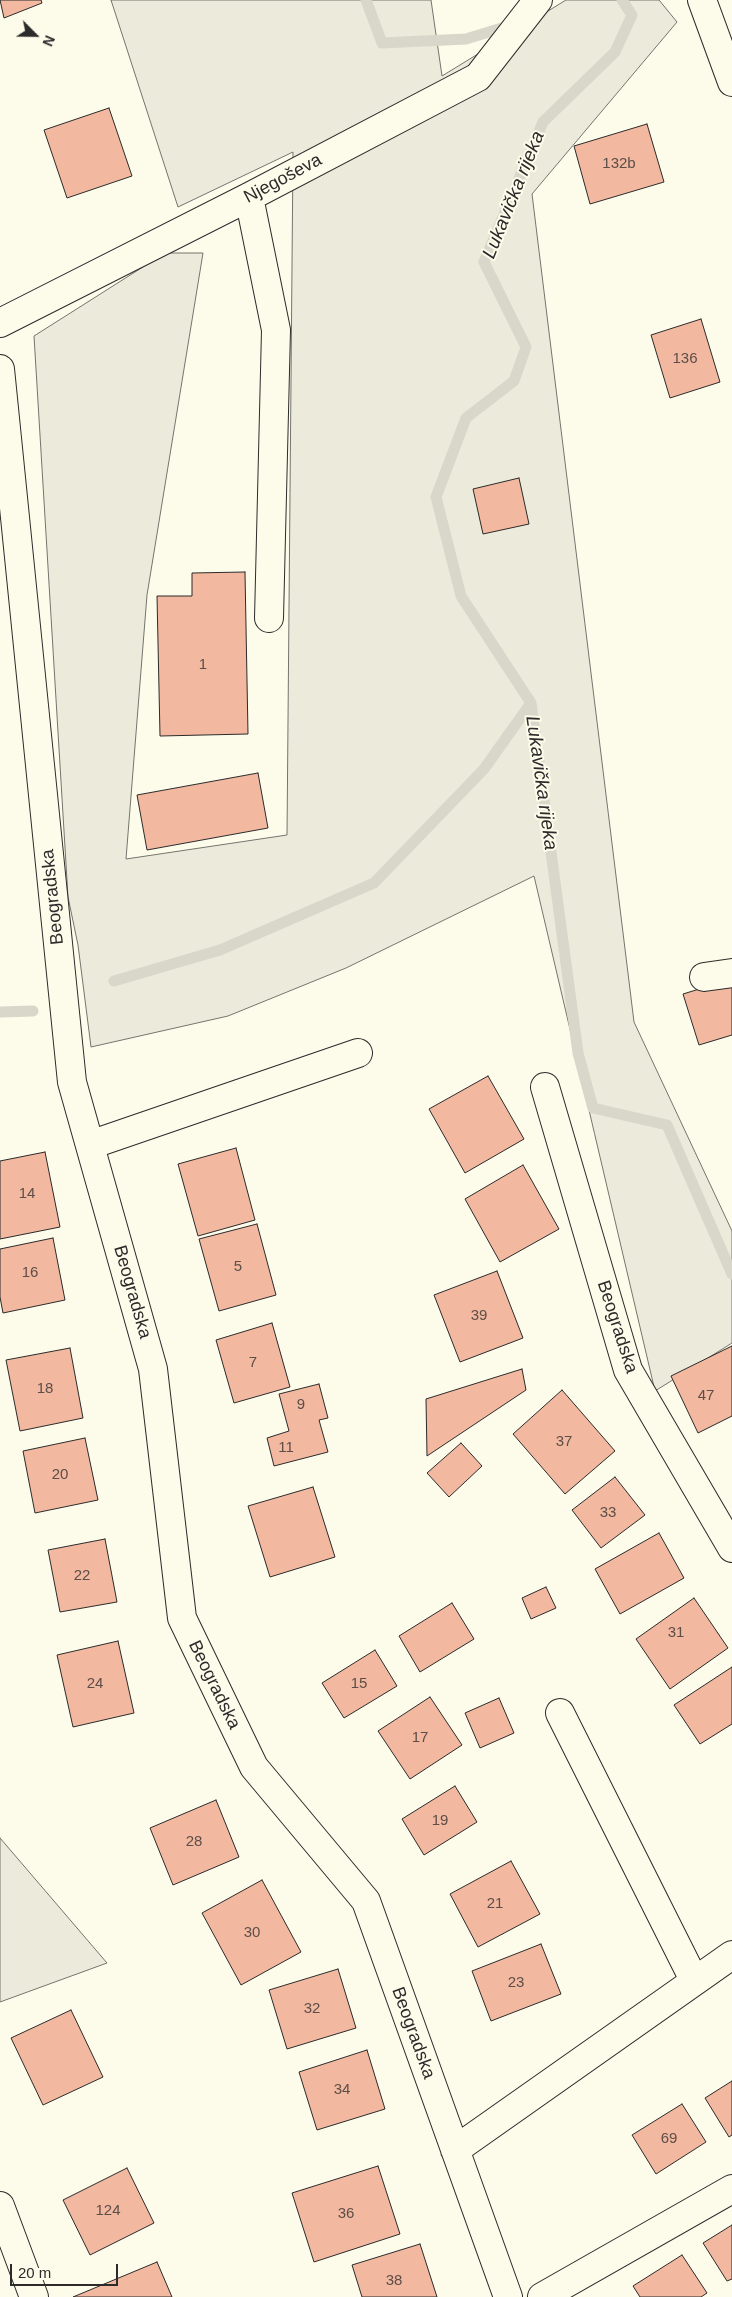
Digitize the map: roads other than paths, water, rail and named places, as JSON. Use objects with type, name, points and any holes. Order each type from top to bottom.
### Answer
[{"type":"street","name":"Njegoševa","points":[[0,324],[478,77],[538,0]]},
{"type":"street","points":[[702,0],[732,82]]},
{"type":"street","points":[[249,197],[276,330],[270,618]]},
{"type":"street","name":"Beogradska","points":[[0,369],[72,1082],[154,1369],[182,1618],[254,1766],[366,1902],[508,2297]]},
{"type":"street","points":[[704,977],[732,973]]},
{"type":"street","points":[[90,1145],[358,1054]]},
{"type":"street","name":"Beogradska","points":[[545,1087],[628,1370],[732,1548]]},
{"type":"street","points":[[560,1713],[694,1980]]},
{"type":"street","points":[[455,2150],[694,1980],[732,1956]]},
{"type":"street","points":[[542,2297],[732,2189]]},
{"type":"street","points":[[0,2206],[34,2297]]},
{"type":"waterway","name":"Lukavička rijeka","points":[[366,0],[382,43],[466,39],[505,27]]},
{"type":"waterway","name":"Lukavička rijeka","points":[[622,0],[632,15],[615,52],[543,122],[484,262],[526,347],[514,381],[466,418],[436,497],[461,596],[531,703],[578,1053],[593,1108],[667,1125],[732,1274]]},
{"type":"waterway","points":[[114,981],[220,950],[374,883],[484,769],[531,703]]},
{"type":"waterway","points":[[0,1012],[33,1011]]}]
